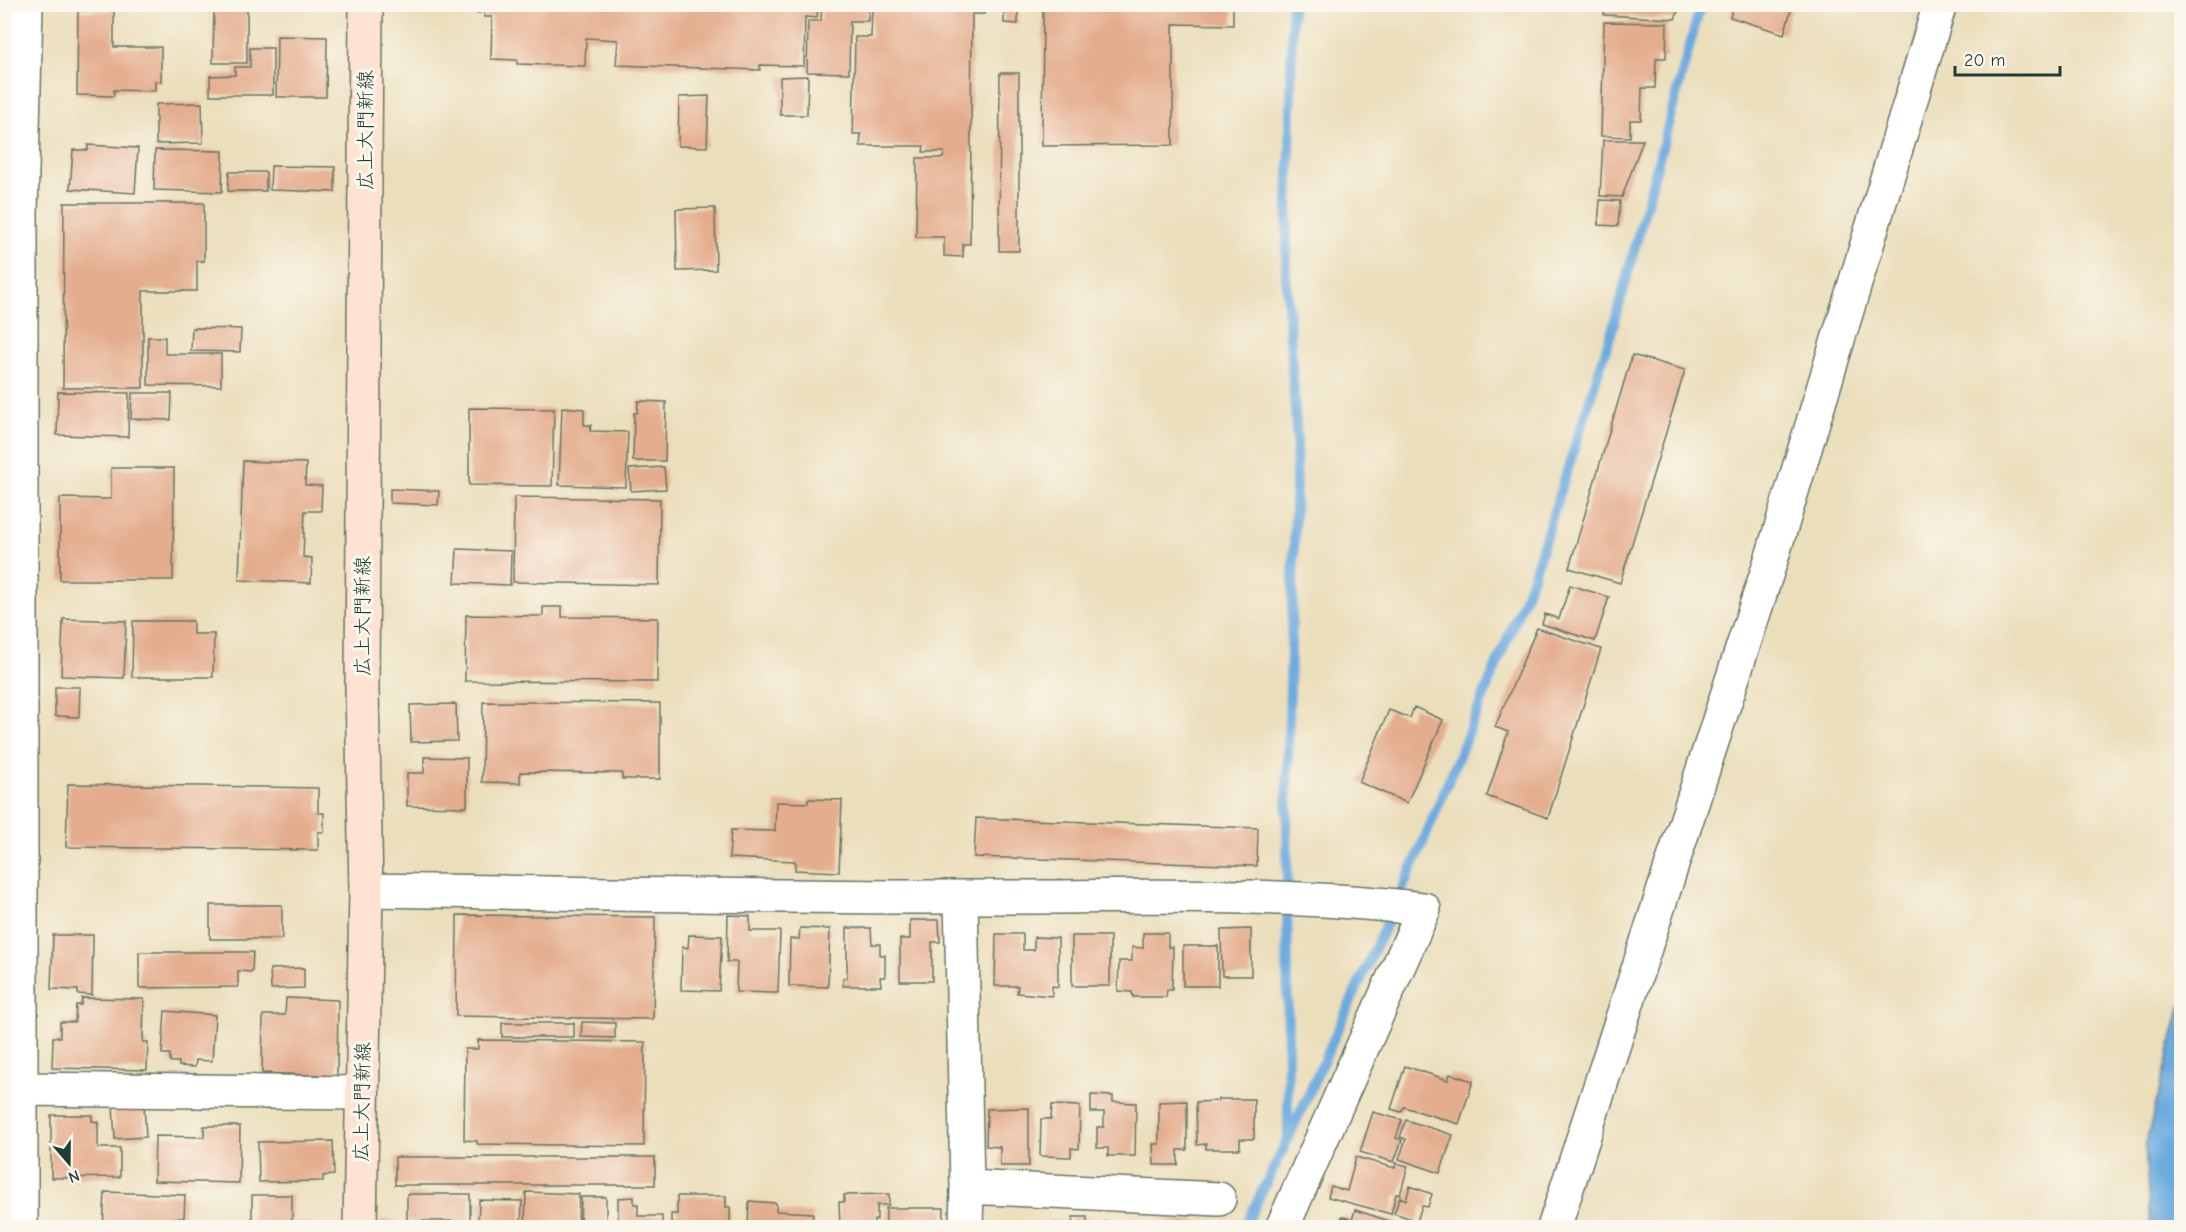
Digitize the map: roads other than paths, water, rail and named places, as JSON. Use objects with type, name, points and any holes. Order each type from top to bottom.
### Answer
[{"type":"main road","name":"広上大門新線","points":[[360,1227],[366,890],[362,676],[366,4]]},
{"type":"street","points":[[21,1227],[21,1089],[13,650],[13,212],[26,4]]},
{"type":"street","points":[[1554,1227],[1772,557],[1940,4]]},
{"type":"street","points":[[366,890],[961,897],[1198,897],[1396,905],[1424,909],[1282,1227]]},
{"type":"street","points":[[961,897],[966,1227]]},
{"type":"street","points":[[21,1089],[362,1093]]},
{"type":"street","points":[[967,1187],[1219,1199]]},
{"type":"water","points":[[2181,1004],[2181,1227],[2150,1227],[2145,1147]]},
{"type":"waterway","points":[[1288,1136],[1287,790],[1297,442],[1286,273],[1292,4]]},
{"type":"waterway","points":[[1244,1228],[1288,1139],[1419,852],[1533,577],[1614,324],[1701,4]]}]
